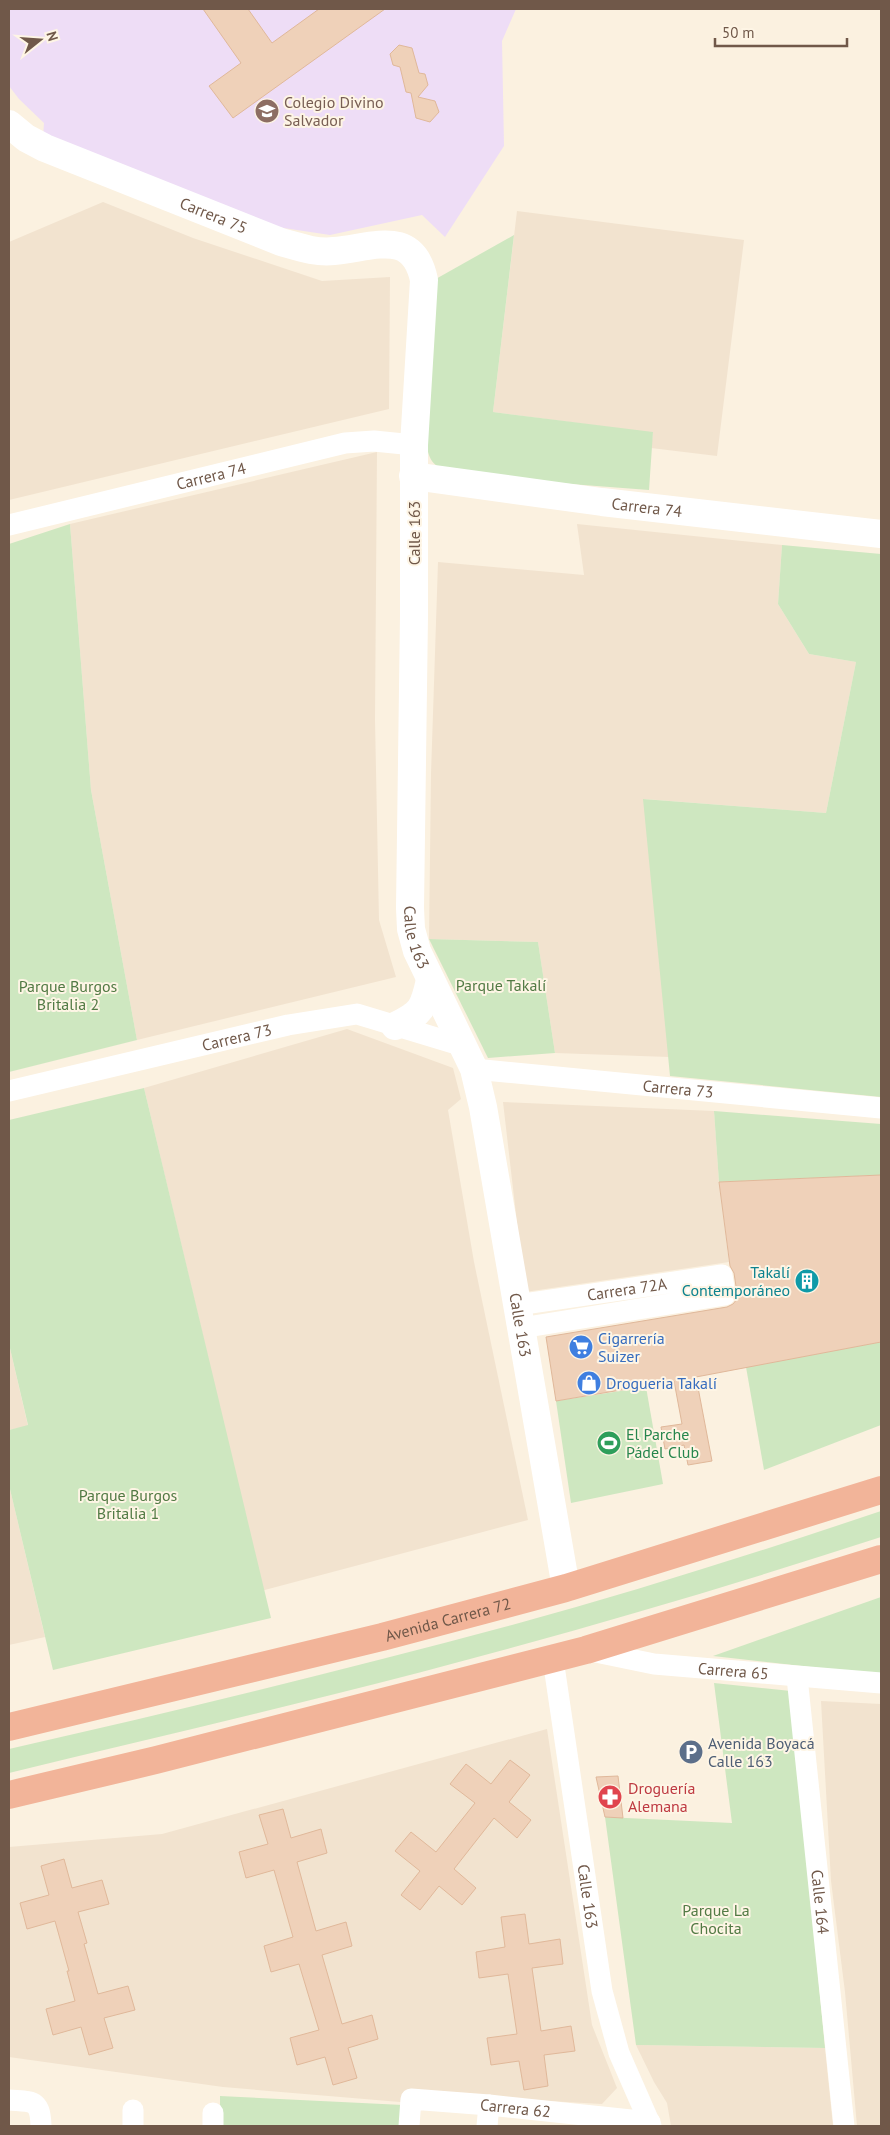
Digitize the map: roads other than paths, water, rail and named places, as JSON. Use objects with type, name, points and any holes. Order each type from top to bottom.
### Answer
[{"type":"highway","name":"Avenida Carrera 72","points":[[9,1727],[373,1639],[566,1588],[881,1490]]},
{"type":"highway","points":[[9,1795],[166,1758],[553,1659],[881,1559]]},
{"type":"street","name":"Carrera 75","points":[[9,124],[26,138],[45,148],[281,242],[315,251],[333,251],[393,244],[406,249],[415,257],[421,267]]},
{"type":"street","name":"Calle 163","points":[[421,267],[424,280],[413,476],[414,615],[411,929],[416,951],[469,1058],[483,1107],[566,1588]]},
{"type":"street","name":"Carrera 74","points":[[9,525],[345,443],[374,441],[414,445]]},
{"type":"street","name":"Carrera 74","points":[[413,476],[592,501],[881,534]]},
{"type":"street","points":[[395,1026],[410,1019],[421,1009],[430,980]]},
{"type":"street","name":"Carrera 73","points":[[9,1091],[288,1025],[357,1014],[395,1026],[469,1058],[881,1108]]},
{"type":"street","name":"Carrera 72A","points":[[722,1275],[725,1295],[576,1319],[519,1316],[572,1297],[722,1275]]},
{"type":"street","name":"Carrera 72A","points":[[572,1297],[576,1319]]},
{"type":"street","name":"Carrera 65","points":[[586,1650],[654,1664],[881,1683]]},
{"type":"street","name":"Calle 163","points":[[553,1659],[602,1991],[619,2053],[651,2124]]},
{"type":"street","name":"Calle 164","points":[[797,1677],[844,2126]]},
{"type":"street","name":"Carrera 62","points":[[409,2126],[411,2099],[489,2105],[565,2120],[651,2124]]},
{"type":"street","points":[[9,2100],[32,2102],[38,2106],[40,2119]]},
{"type":"street","points":[[487,2126],[489,2105]]},
{"type":"place","name":"Colegio Divino Salvador","points":[[267,111]]},
{"type":"place","name":"Takalí Contemporáneo","points":[[807,1281]]},
{"type":"place","name":"Cigarrería Suizer","points":[[581,1347]]},
{"type":"place","name":"Drogueria Takalí","points":[[589,1383]]},
{"type":"place","name":"El Parche Pádel Club","points":[[609,1443]]},
{"type":"place","name":"Avenida Boyacá Calle 163","points":[[691,1752]]},
{"type":"place","name":"Droguería Alemana","points":[[610,1797]]},
{"type":"park label","name":"Parque Takalí","points":[[501,985]]},
{"type":"park label","name":"Parque Burgos Britalia 2","points":[[68,995]]},
{"type":"park label","name":"Parque Burgos Britalia 1","points":[[128,1504]]},
{"type":"park label","name":"Parque La Chocita","points":[[716,1919]]}]
